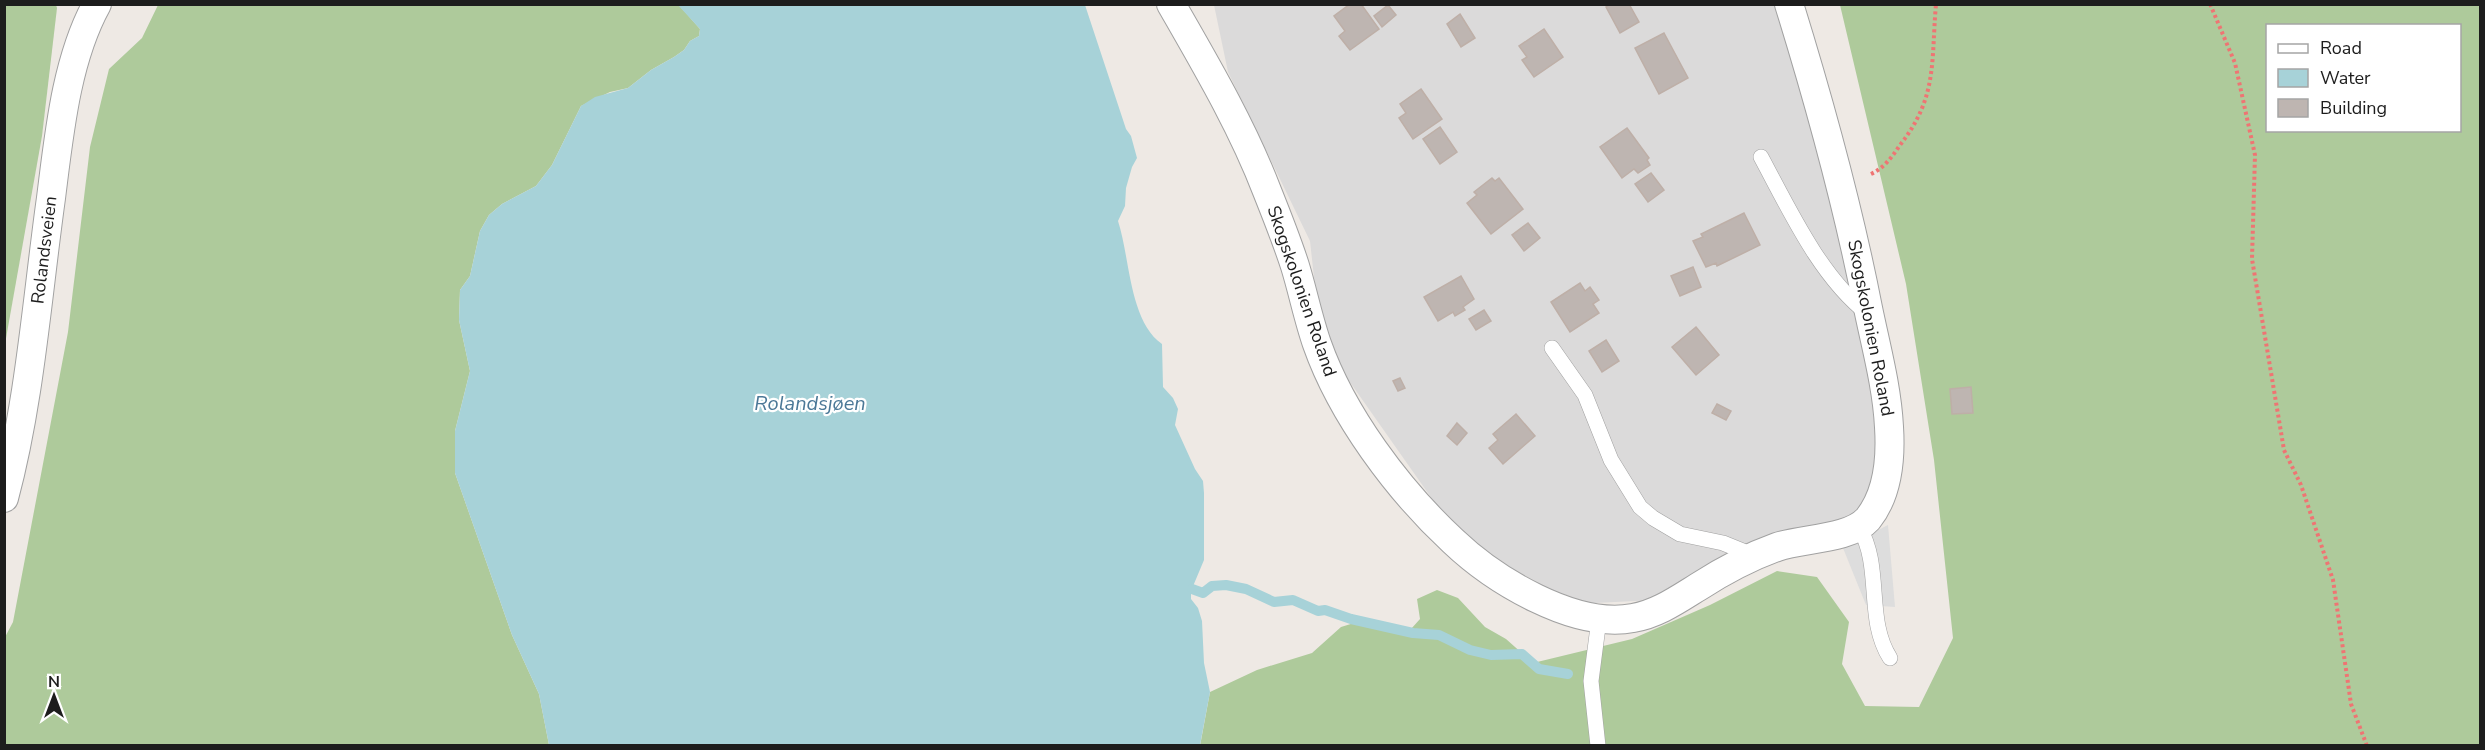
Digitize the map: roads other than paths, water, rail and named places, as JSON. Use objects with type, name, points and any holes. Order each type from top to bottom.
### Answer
[{"type":"street","name":"Skogskolonien Roland","points":[[1172,4],[1219,88],[1249,148],[1296,269],[1318,346],[1339,394],[1370,443],[1428,516],[1477,561],[1533,596],[1599,619],[1632,619],[1666,607],[1714,576],[1755,556],[1780,546],[1839,534],[1859,527],[1867,519],[1881,496],[1889,454],[1888,405],[1855,240],[1789,4]]},
{"type":"street","name":"Rolandsveien","points":[[4,498],[21,418],[60,132],[79,48],[91,8]]},
{"type":"lane","points":[[1761,157],[1802,231],[1836,283],[1854,304],[1870,316]]},
{"type":"lane","points":[[1552,348],[1585,395],[1611,460],[1641,507],[1653,518],[1680,534],[1723,543],[1755,556]]},
{"type":"lane","points":[[1859,527],[1869,547],[1880,639],[1890,658]]},
{"type":"lane","points":[[1598,746],[1591,681],[1599,619]]},
{"type":"water","name":"Rolandsjøen","points":[[678,5],[1085,5],[1137,158],[1126,188],[1125,206],[1118,221],[1132,287],[1143,320],[1151,334],[1162,344],[1163,387],[1173,398],[1178,409],[1175,425],[1203,481],[1204,560],[1191,591],[1191,599],[1198,608],[1202,621],[1204,663],[1210,692],[1200,745],[549,745],[539,694],[512,635],[455,473],[455,431],[470,371],[459,320],[460,290],[470,276],[480,231],[489,215],[502,204],[536,186],[552,165],[581,106],[595,97],[628,88],[651,70],[684,50],[690,41],[699,36],[700,29]]},
{"type":"waterway","points":[[1192,589],[1203,593],[1212,586],[1226,585],[1246,589],[1274,602],[1293,600],[1318,611],[1325,610],[1351,619],[1413,633],[1439,635],[1470,650],[1491,655],[1522,654],[1539,669],[1568,674]]}]
